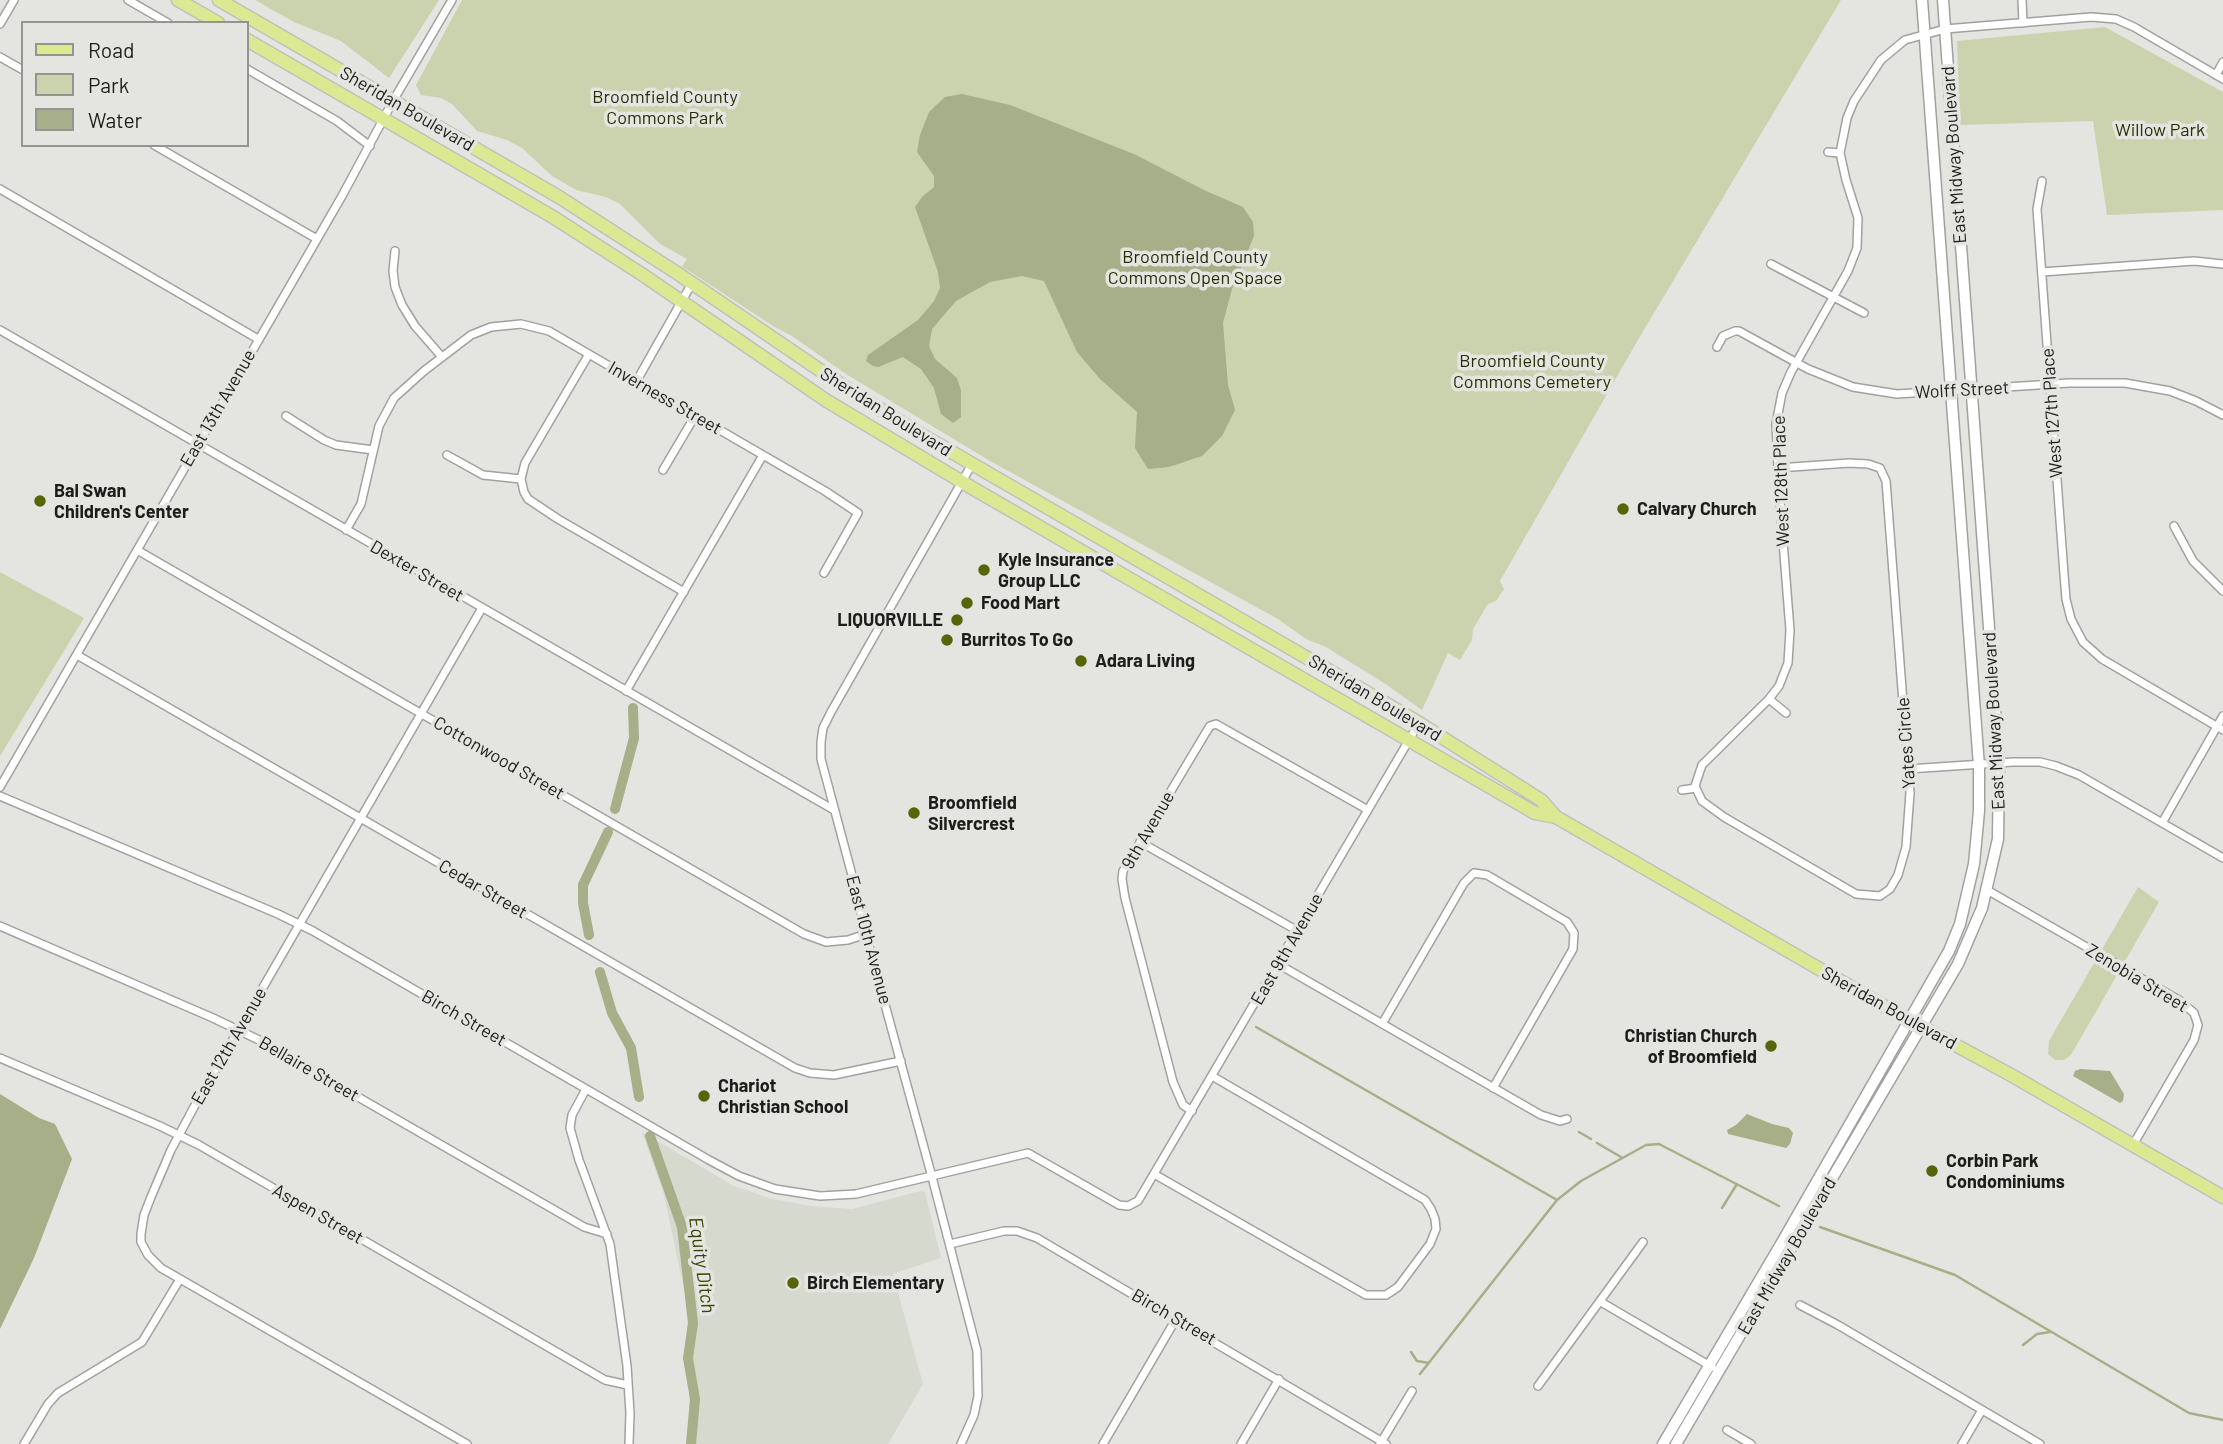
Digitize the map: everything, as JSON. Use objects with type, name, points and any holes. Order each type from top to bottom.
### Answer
[{"type":"main road","points":[[178,0],[215,21]]},
{"type":"main road","name":"Sheridan Boulevard","points":[[219,0],[559,197],[845,387],[972,464],[1419,723],[1541,800],[1556,817],[1909,1021],[2223,1197]]},
{"type":"main road","name":"East Midway Boulevard","points":[[1676,1444],[1714,1368],[1949,951],[1960,924],[1975,864],[1979,824],[1979,766],[1922,0]]},
{"type":"main road","name":"East Midway Boulevard","points":[[1663,1444],[1714,1368],[1922,1027],[1969,941],[1987,890],[1998,839],[1999,764],[1943,0]]},
{"type":"main road","name":"Sheridan Boulevard","points":[[248,41],[553,217],[682,301],[827,401],[962,482],[1535,813],[1556,817]]},
{"type":"street","points":[[0,24],[13,0]]},
{"type":"street","points":[[128,0],[165,21]]},
{"type":"street","name":"East 13th Avenue","points":[[0,787],[452,0]]},
{"type":"street","points":[[2022,0],[2023,23]]},
{"type":"street","name":"West 128th Place","points":[[1696,789],[1699,771],[1707,758],[1769,699],[1785,673],[1790,649],[1777,415],[1782,393],[1796,363],[1854,259],[1858,218],[1840,153],[1847,118],[1875,66],[1897,45],[1924,33],[2091,17],[2116,19],[2134,27],[2219,77]]},
{"type":"street","points":[[0,57],[21,69]]},
{"type":"street","points":[[2219,77],[2223,62]]},
{"type":"street","points":[[248,70],[337,121],[370,146]]},
{"type":"street","points":[[157,147],[317,239]]},
{"type":"street","points":[[1828,152],[1840,153]]},
{"type":"street","name":"West 127th Place","points":[[2042,181],[2037,209],[2066,599],[2071,619],[2084,642],[2102,659],[2220,728]]},
{"type":"street","points":[[0,189],[258,339]]},
{"type":"street","points":[[395,251],[395,287],[402,305],[415,327],[442,356]]},
{"type":"street","points":[[2042,272],[2194,261],[2223,264]]},
{"type":"street","points":[[1771,264],[1864,313]]},
{"type":"street","points":[[636,382],[692,283]]},
{"type":"street","name":"Inverness Street","points":[[346,530],[361,504],[379,426],[394,398],[463,340],[491,327],[521,324],[549,331],[764,455],[858,513],[824,573]]},
{"type":"street","name":"Dexter Street","points":[[0,330],[834,810]]},
{"type":"street","name":"Wolff Street","points":[[1717,347],[1723,336],[1735,331],[1796,363],[1853,387],[1897,394],[2101,382],[2125,383],[2170,391],[2223,415]]},
{"type":"street","points":[[589,354],[524,463],[521,479],[524,492],[537,506],[684,592]]},
{"type":"street","points":[[286,416],[324,440],[373,450]]},
{"type":"street","points":[[663,470],[695,416]]},
{"type":"street","points":[[447,455],[483,475],[521,479]]},
{"type":"street","points":[[626,691],[764,455]]},
{"type":"street","points":[[1778,468],[1849,463],[1880,468],[1885,461]]},
{"type":"street","name":"East 10th Avenue","points":[[961,1444],[976,1405],[979,1381],[974,1334],[866,934],[821,759],[821,742],[823,728],[831,712],[972,464]]},
{"type":"street","name":"Yates Circle","points":[[1696,789],[1702,801],[1724,817],[1856,894],[1880,901],[1898,875],[1906,847],[1909,821],[1908,769],[1889,505],[1886,481],[1880,468]]},
{"type":"street","points":[[2174,526],[2193,561],[2223,591]]},
{"type":"street","name":"Cottonwood Street","points":[[137,550],[804,934],[817,940],[834,942],[866,934]]},
{"type":"street","name":"East 12th Avenue","points":[[467,1444],[161,1268],[144,1249],[141,1234],[150,1197],[179,1135],[482,608]]},
{"type":"street","name":"Cedar Street","points":[[77,654],[795,1069],[834,1075],[901,1061]]},
{"type":"street","points":[[1769,699],[1786,712]]},
{"type":"street","points":[[2162,823],[2220,728],[2223,716]]},
{"type":"street","name":"East 9th Avenue","points":[[932,1177],[1028,1153],[1122,1206],[1138,1201],[1419,723]]},
{"type":"street","name":"9th Avenue","points":[[1192,1111],[1184,1105],[1173,1082],[1125,898],[1123,871],[1210,726],[1216,724],[1368,810]]},
{"type":"street","points":[[1908,769],[2040,762],[2069,770],[2223,858]]},
{"type":"street","points":[[1682,790],[1696,789]]},
{"type":"street","name":"Birch Street","points":[[0,796],[299,924],[739,1176],[775,1189],[820,1196],[848,1195],[890,1188],[932,1177]]},
{"type":"street","points":[[1140,842],[1298,931]]},
{"type":"street","points":[[1382,1024],[1464,883],[1474,873],[1487,875],[1567,922],[1574,933],[1573,949],[1493,1088]]},
{"type":"street","name":"Zenobia Street","points":[[1987,890],[2179,1000],[2194,1013],[2198,1026],[2194,1040],[2133,1145]]},
{"type":"street","name":"Bellaire Street","points":[[0,926],[259,1040],[583,1227],[607,1234]]},
{"type":"street","points":[[1278,964],[1541,1115],[1560,1121],[1567,1119]]},
{"type":"street","name":"Aspen Street","points":[[0,1058],[179,1135],[605,1380],[628,1385]]},
{"type":"street","points":[[1154,1174],[1366,1295],[1385,1295],[1398,1287],[1430,1244],[1436,1229],[1435,1219],[1425,1200],[1212,1076]]},
{"type":"street","points":[[586,1089],[572,1115],[571,1136],[607,1234],[612,1258],[628,1385],[629,1444]]},
{"type":"street","name":"Birch Street","points":[[950,1244],[1004,1231],[1029,1234],[1279,1379],[1383,1443]]},
{"type":"street","points":[[1538,1387],[1643,1242]]},
{"type":"street","points":[[24,1444],[48,1404],[58,1393],[142,1342],[180,1279]]},
{"type":"street","points":[[1601,1303],[1714,1368]]},
{"type":"street","points":[[1800,1305],[2040,1444]]},
{"type":"street","points":[[1103,1444],[1176,1319]]},
{"type":"street","points":[[1241,1444],[1279,1379]]},
{"type":"street","points":[[1383,1443],[1412,1391]]},
{"type":"street","points":[[1962,1444],[1982,1410]]},
{"type":"street","points":[[1727,1430],[1751,1444]]},
{"type":"shaded area","points":[[642,1132],[734,1186],[772,1199],[811,1206],[852,1209],[920,1191],[925,1192],[941,1258],[893,1274],[923,1384],[888,1444],[689,1444],[692,1398],[685,1365],[689,1313],[664,1195]]},
{"type":"green space","points":[[255,0],[439,0],[389,78],[341,41],[294,22]]},
{"type":"green space","name":"Broomfield County Commons Open Space","points":[[462,0],[1841,0],[1639,338],[1500,581],[1504,589],[1496,601],[1488,604],[1473,629],[1472,640],[1460,660],[1448,653],[1422,710],[1384,683],[1326,647],[1306,639],[1278,619],[990,461],[846,374],[792,336],[682,267],[687,259],[660,244],[620,204],[606,197],[576,190],[552,176],[522,148],[507,140],[477,131],[453,105],[441,98],[421,95],[416,85]]},
{"type":"green space","name":"Willow Park","points":[[2105,27],[2223,92],[2223,210],[2107,215],[2093,121],[1960,125],[1957,41]]},
{"type":"green space","points":[[0,572],[84,618],[0,756]]},
{"type":"green space","points":[[2138,887],[2159,902],[2071,1055],[2064,1060],[2055,1060],[2048,1054],[2049,1041]]},
{"type":"water","points":[[962,94],[1010,105],[1134,154],[1243,207],[1253,222],[1254,236],[1232,289],[1223,323],[1228,385],[1235,410],[1222,436],[1202,456],[1169,467],[1148,469],[1135,448],[1137,412],[1100,379],[1077,352],[1044,281],[1022,276],[990,282],[956,301],[932,329],[929,346],[935,359],[957,378],[961,390],[961,417],[953,423],[941,414],[934,388],[921,369],[903,357],[878,367],[866,361],[868,355],[918,320],[934,301],[940,288],[938,272],[915,207],[934,187],[934,176],[917,152],[929,112],[945,97]]},
{"type":"water","points":[[2075,1071],[2110,1071],[2124,1094],[2123,1101],[2120,1103],[2073,1076]]},
{"type":"water","points":[[0,1094],[39,1118],[55,1124],[72,1159],[34,1258],[0,1329]]},
{"type":"water","points":[[1747,1114],[1789,1128],[1793,1133],[1790,1144],[1786,1148],[1728,1134],[1727,1130]]},
{"type":"waterway","name":"Equity Ditch","points":[[615,809],[634,738],[633,708]]},
{"type":"waterway","name":"Equity Ditch","points":[[589,935],[583,903],[583,885],[608,832]]},
{"type":"waterway","name":"Equity Ditch","points":[[600,972],[612,1013],[631,1048],[639,1097]]},
{"type":"waterway","points":[[1256,1027],[1557,1200]]},
{"type":"waterway","points":[[1579,1132],[1591,1139]]},
{"type":"waterway","name":"Equity Ditch","points":[[650,1136],[682,1227],[693,1323],[688,1358],[695,1399],[691,1444]]},
{"type":"waterway","points":[[1597,1143],[1621,1157]]},
{"type":"waterway","points":[[1420,1374],[1557,1200],[1581,1181],[1646,1145],[1659,1144],[1779,1206]]},
{"type":"waterway","points":[[1722,1208],[1737,1184]]},
{"type":"waterway","points":[[1820,1227],[1955,1275],[2189,1413],[2223,1420]]},
{"type":"waterway","points":[[2023,1345],[2037,1334],[2050,1332]]},
{"type":"waterway","points":[[1411,1352],[1417,1361],[1429,1363]]},
{"type":"place","name":"Bal Swan Children's Center","points":[[40,501]]},
{"type":"place","name":"Calvary Church","points":[[1623,509]]},
{"type":"place","name":"Kyle Insurance Group LLC","points":[[984,570]]},
{"type":"place","name":"Food Mart","points":[[967,603]]},
{"type":"place","name":"LIQUORVILLE","points":[[957,620]]},
{"type":"place","name":"Burritos To Go","points":[[947,640]]},
{"type":"place","name":"Adara Living","points":[[1081,661]]},
{"type":"place","name":"Broomfield Silvercrest","points":[[914,813]]},
{"type":"place","name":"Christian Church of Broomfield","points":[[1771,1046]]},
{"type":"place","name":"Chariot Christian School","points":[[704,1096]]},
{"type":"place","name":"Corbin Park Condominiums","points":[[1932,1171]]},
{"type":"place","name":"Birch Elementary","points":[[793,1283]]},
{"type":"park label","name":"Broomfield County Commons Park","points":[[665,107]]},
{"type":"park label","name":"Broomfield County Commons Cemetery","points":[[1532,371]]}]
